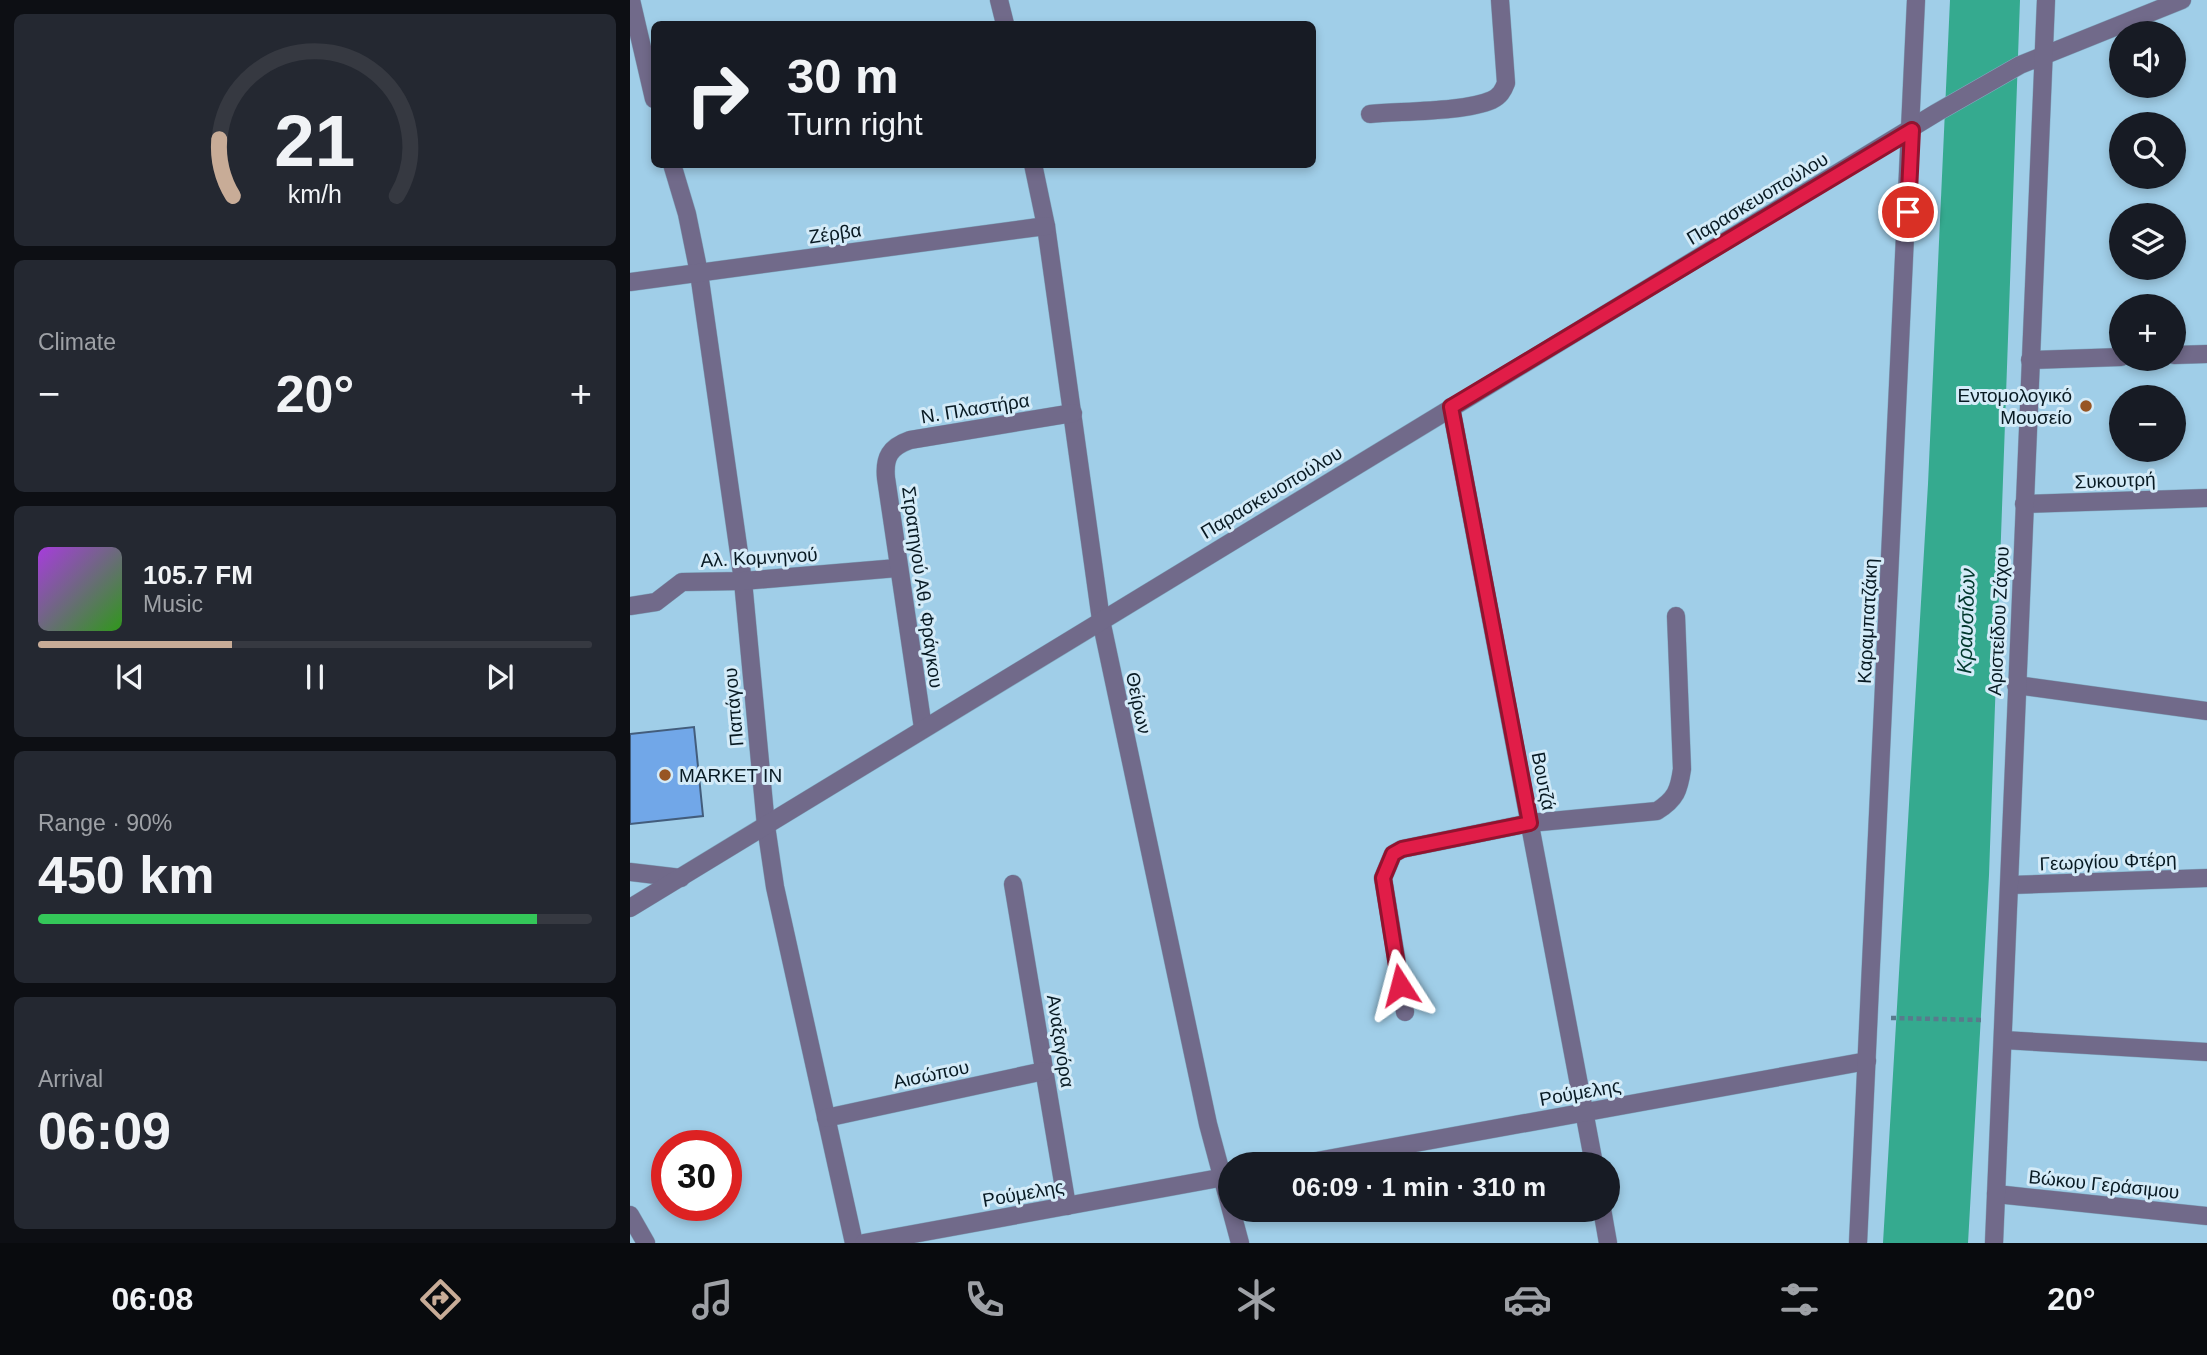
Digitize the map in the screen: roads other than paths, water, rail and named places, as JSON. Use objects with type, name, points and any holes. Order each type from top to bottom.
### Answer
[{"type":"street","points":[[631,0],[651,86]]},
{"type":"street","points":[[999,0],[1004,21]]},
{"type":"street","points":[[1370,114],[1477,105],[1494,99],[1503,92],[1506,83],[1500,0]]},
{"type":"street","name":"Καραμπατζάκη","points":[[1858,1243],[1916,0]]},
{"type":"street","name":"Αριστείδου Ζάχου","points":[[1994,1243],[2046,0]]},
{"type":"street","name":"Παρασκευοπούλου","points":[[630,908],[1936,113],[2020,65],[2182,0]]},
{"type":"street","name":"Παπάγου","points":[[673,168],[687,214],[699,273],[743,581],[766,826],[775,887],[854,1243]]},
{"type":"street","name":"Θείρων","points":[[1033,168],[1046,226],[1101,620],[1219,1152]]},
{"type":"street","name":"Ζέρβα","points":[[630,282],[1046,226]]},
{"type":"street","points":[[2186,355],[2207,354]]},
{"type":"street","points":[[2030,360],[2109,357]]},
{"type":"street","name":"Βουτζά","points":[[1451,407],[1592,1152]]},
{"type":"street","name":"Ν. Πλαστήρα","points":[[889,453],[897,445],[910,440],[1073,413]]},
{"type":"street","name":"Στρατηγού Αθ. Φράγκου","points":[[889,453],[885,464],[923,728]]},
{"type":"street","name":"Συκουτρή","points":[[2024,504],[2207,498]]},
{"type":"street","name":"Αλ. Κομνηνού","points":[[630,606],[656,602],[682,582],[743,581],[898,568]]},
{"type":"street","points":[[1405,1012],[1383,878],[1393,854],[1402,849],[1530,823],[1657,811],[1670,803],[1679,791],[1682,769],[1676,616]]},
{"type":"street","points":[[2016,685],[2207,711]]},
{"type":"street","points":[[630,872],[681,878]]},
{"type":"street","name":"Γεωργίου Φτέρη","points":[[2010,885],[2207,878]]},
{"type":"street","name":"Αναξαγόρα","points":[[1013,884],[1067,1206]]},
{"type":"street","points":[[2003,1040],[2207,1052]]},
{"type":"street","name":"Ρούμελης","points":[[1366,1152],[1867,1061]]},
{"type":"street","name":"Αισώπου","points":[[826,1118],[1044,1071]]},
{"type":"street","name":"Ρούμελης","points":[[864,1243],[1218,1178]]},
{"type":"street","name":"Βώκου Γεράσιμου","points":[[1996,1195],[2207,1216]]},
{"type":"street","points":[[630,1215],[646,1243]]},
{"type":"street","name":"Θείρων","points":[[1235,1222],[1240,1243]]},
{"type":"street","points":[[1604,1222],[1608,1243]]},
{"type":"water","name":"Κραυσίδων","points":[[1950,0],[2020,0],[1989,875],[1968,1243],[1883,1243],[1928,484]]},
{"type":"place","name":"Εντομολογικό Mουσείο","points":[[2086,406]]},
{"type":"place","name":"MARKET IN","points":[[665,775]]}]
